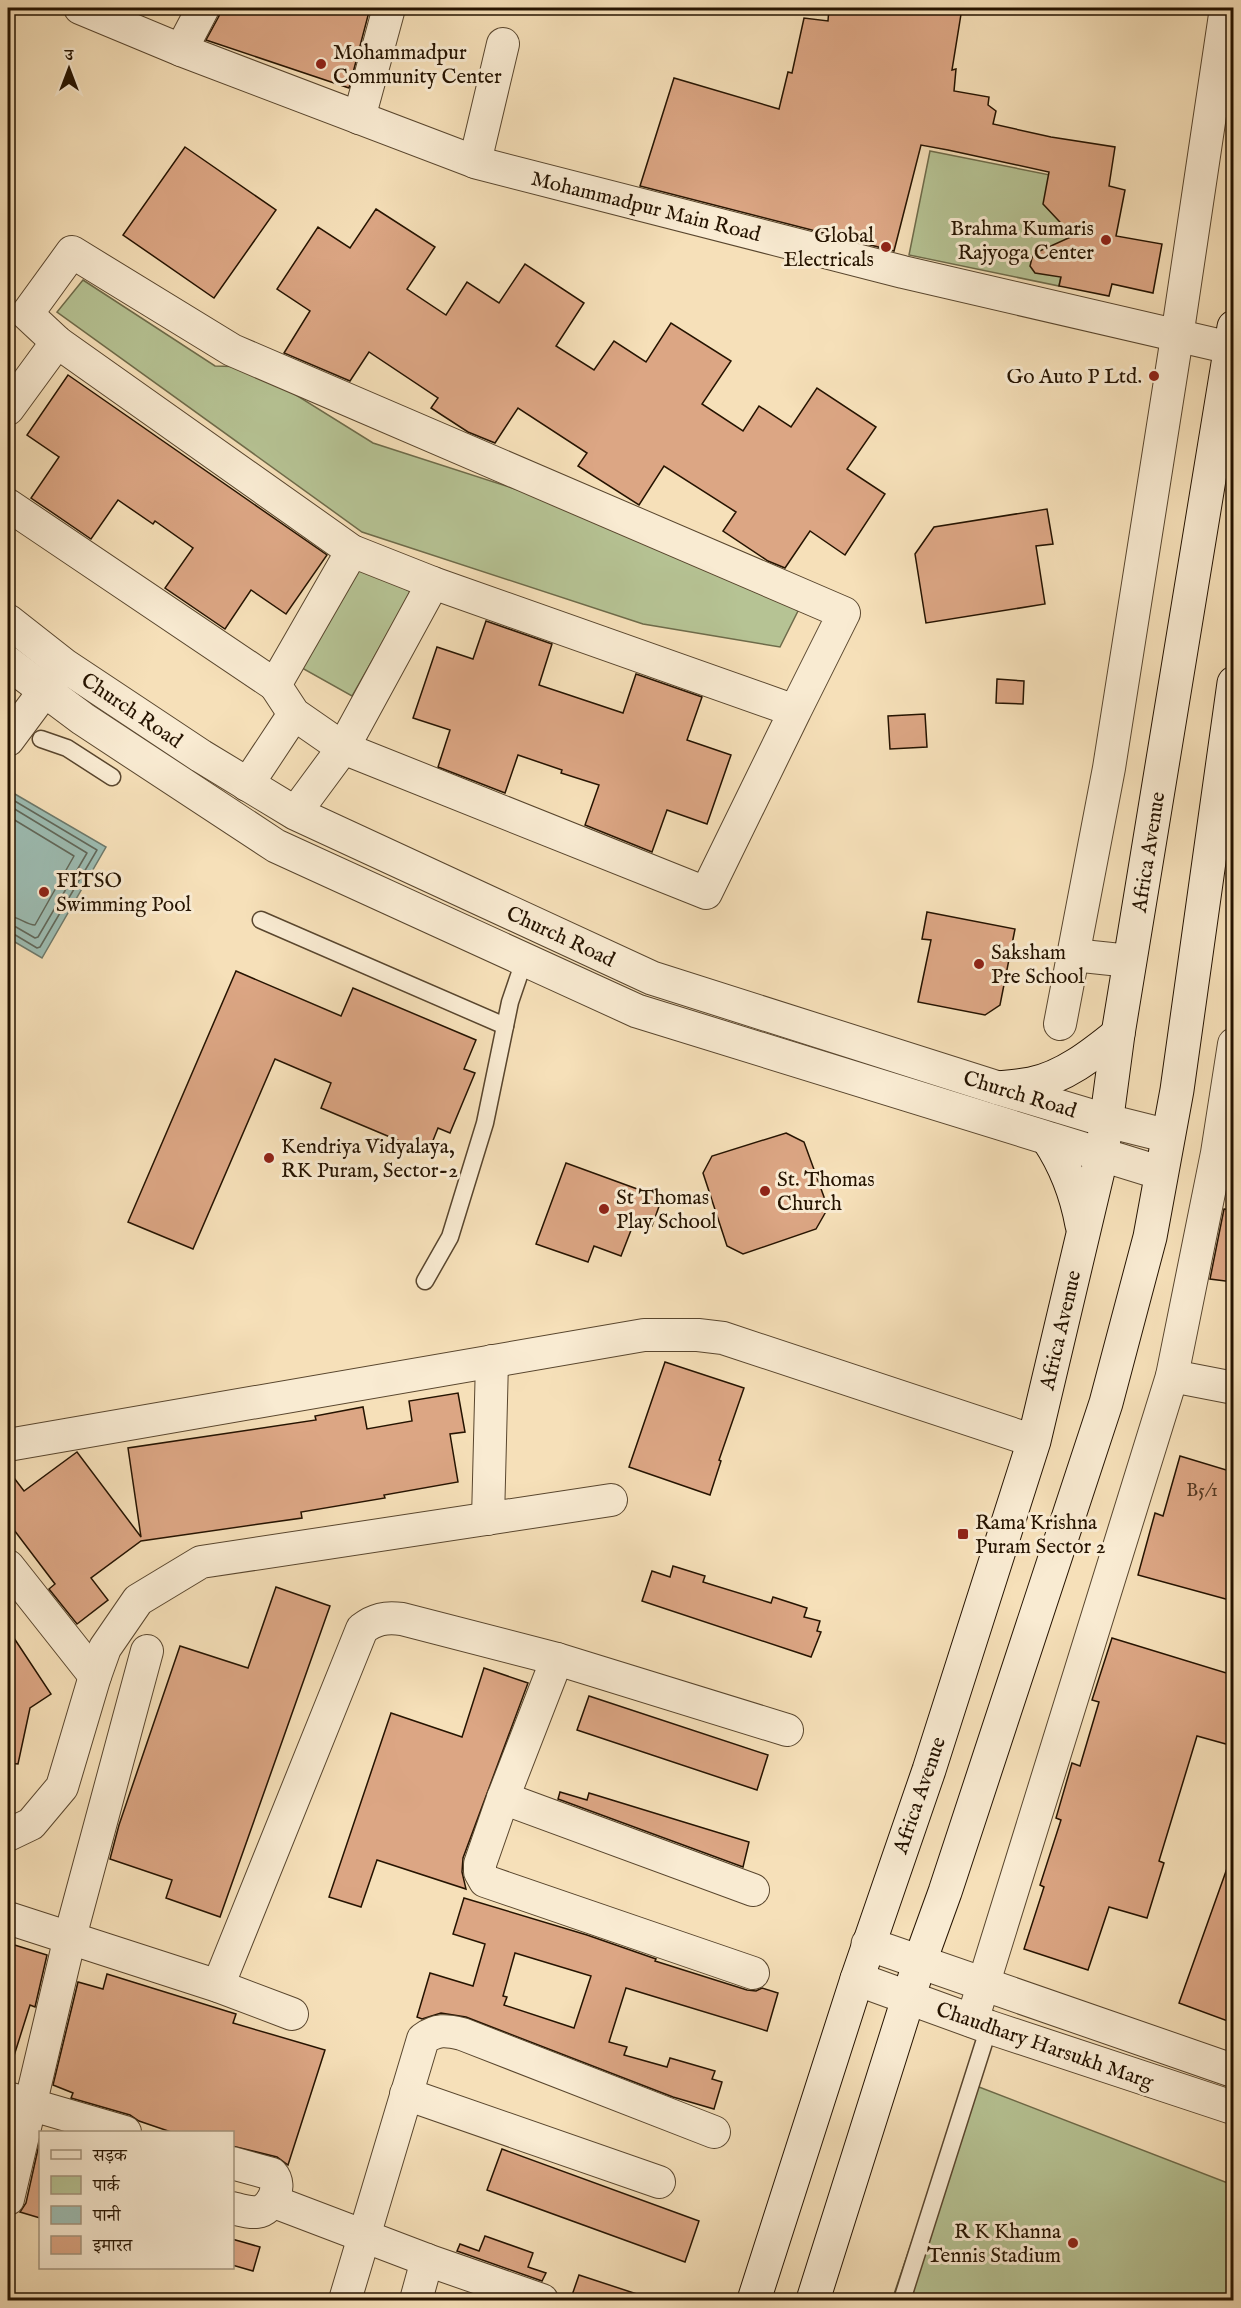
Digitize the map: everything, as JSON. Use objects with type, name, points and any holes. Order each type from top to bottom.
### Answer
[{"type":"main road","name":"Africa Avenue","points":[[754,2301],[856,1979],[917,1801],[1034,1441],[1108,1121],[1118,1034],[1232,338]]},
{"type":"main road","name":"Church Road","points":[[8,621],[64,665],[247,784],[296,813],[652,978],[998,1088],[1108,1121],[1168,1136]]},
{"type":"main road","name":"Church Road","points":[[8,663],[83,720],[276,846],[637,1011],[1161,1173]]},
{"type":"main road","points":[[813,2301],[920,1961],[945,1892],[1106,1403],[1150,1237],[1177,1090],[1233,683]]},
{"type":"main road","points":[[998,1088],[1033,1084],[1064,1072],[1092,1055],[1118,1034]]},
{"type":"main road","points":[[1048,1139],[1063,1161],[1076,1195],[1083,1232]]},
{"type":"main road","points":[[792,2183],[786,2152],[787,2138],[845,1944],[879,1843],[899,1812],[917,1801]]},
{"type":"main road","name":"Chaudhary Harsukh Marg","points":[[868,1944],[1233,2071]]},
{"type":"main road","name":"Chaudhary Harsukh Marg","points":[[856,1979],[981,2024],[1233,2108]]},
{"type":"street","name":"Mohammadpur Main Road","points":[[80,8],[181,50],[475,162],[903,272],[1177,337],[1232,338]]},
{"type":"street","points":[[181,50],[203,8]]},
{"type":"street","points":[[359,118],[389,8]]},
{"type":"street","points":[[1060,1024],[1109,768],[1226,8]]},
{"type":"street","points":[[475,162],[503,44]]},
{"type":"street","points":[[8,505],[275,685],[294,714],[343,748],[706,893],[844,613],[232,350],[72,252],[27,314],[57,342],[352,551],[433,583],[795,711]]},
{"type":"street","points":[[8,409],[57,342]]},
{"type":"street","points":[[275,685],[352,551]]},
{"type":"street","points":[[296,813],[343,748],[433,583]]},
{"type":"street","points":[[8,740],[64,665]]},
{"type":"street","points":[[247,784],[294,714]]},
{"type":"street","points":[[1073,955],[1130,962]]},
{"type":"street","points":[[981,2024],[983,1985],[1173,1376],[1217,1153],[1233,1044]]},
{"type":"street","points":[[8,1444],[644,1335],[698,1335],[723,1338],[1034,1441]]},
{"type":"street","points":[[488,1519],[492,1361]]},
{"type":"street","points":[[1173,1376],[1233,1388]]},
{"type":"street","points":[[8,1835],[31,1824],[62,1787],[105,1648],[138,1600],[201,1562],[611,1500]]},
{"type":"street","points":[[8,1566],[95,1676]]},
{"type":"street","points":[[218,1986],[362,1629],[371,1622],[386,1617],[402,1618],[557,1659],[787,1730]]},
{"type":"street","points":[[8,2199],[31,2152],[19,2102],[70,1937],[147,1651]]},
{"type":"street","points":[[557,1659],[480,1864],[480,1872],[485,1881],[753,1973]]},
{"type":"street","points":[[503,1798],[753,1890]]},
{"type":"street","points":[[8,1918],[218,1986],[292,2014]]},
{"type":"street","points":[[345,2301],[423,2039],[440,2030],[449,2031],[714,2132]]},
{"type":"street","points":[[406,2094],[659,2182]]},
{"type":"street","points":[[19,2102],[118,2131]]},
{"type":"street","points":[[234,2164],[272,2174],[275,2177],[277,2188],[272,2201],[264,2210],[258,2212],[234,2208]]},
{"type":"street","points":[[272,2201],[364,2237],[542,2301]]},
{"type":"street","points":[[416,2301],[427,2260]]},
{"type":"lane","points":[[67,748],[83,720]]},
{"type":"lane","points":[[41,739],[67,748],[112,777]]},
{"type":"lane","points":[[261,920],[505,1026]]},
{"type":"lane","points":[[425,1281],[450,1237],[454,1225],[485,1123],[510,1002],[524,960]]},
{"type":"lane","points":[[902,2301],[981,2024]]},
{"type":"green space","points":[[930,151],[1080,181],[1059,286],[909,255]]},
{"type":"green space","points":[[83,280],[215,366],[251,367],[373,443],[540,497],[755,582],[798,611],[780,647],[643,624],[362,532],[57,312]]},
{"type":"green space","points":[[362,565],[411,592],[352,696],[302,668]]},
{"type":"green space","name":"R K Khanna Tennis Stadium","points":[[966,2082],[1233,2185],[1233,2300],[892,2300]]},
{"type":"water","name":"FITSO Swimming Pool","points":[[8,790],[106,847],[42,958],[8,938]]},
{"type":"building","name":"Mohammadpur Community Center","points":[[221,8],[370,8],[349,88],[206,40]]},
{"type":"building","points":[[829,8],[962,8],[952,70],[956,69],[954,91],[989,97],[988,105],[996,111],[993,124],[1051,137],[1115,147],[1109,186],[1125,190],[1116,236],[1162,244],[1153,293],[1112,284],[1109,296],[1059,286],[1061,277],[1035,273],[1030,266],[1033,254],[1073,236],[1043,204],[1049,172],[948,150],[921,145],[894,251],[640,186],[674,78],[779,109],[788,72],[792,73],[804,18],[828,21]]},
{"type":"building","points":[[185,147],[276,210],[214,298],[123,235]]},
{"type":"building","points":[[376,209],[435,247],[407,289],[446,315],[467,282],[499,303],[525,264],[584,303],[556,346],[594,370],[614,341],[646,362],[671,323],[731,361],[702,404],[743,431],[759,406],[791,427],[817,388],[876,427],[847,469],[885,494],[845,555],[810,531],[785,568],[768,561],[723,531],[736,512],[664,466],[639,505],[578,466],[587,453],[518,408],[495,443],[468,432],[431,408],[438,398],[369,352],[350,381],[284,353],[310,311],[277,289],[318,227],[350,248]]},
{"type":"building","points":[[68,375],[327,555],[286,614],[251,590],[225,629],[165,588],[193,548],[155,521],[153,524],[118,500],[91,539],[31,498],[59,457],[27,435]]},
{"type":"building","points":[[1047,509],[1053,544],[1036,546],[1045,604],[926,623],[915,554],[934,527]]},
{"type":"building","points":[[486,621],[552,644],[539,685],[623,713],[636,674],[702,697],[687,740],[731,755],[707,824],[667,810],[652,852],[585,825],[599,785],[561,773],[562,770],[518,755],[505,793],[438,767],[450,730],[413,718],[437,647],[473,659]]},
{"type":"building","points":[[997,679],[1024,681],[1023,704],[996,703]]},
{"type":"building","points":[[925,714],[927,747],[890,749],[888,716]]},
{"type":"building","points":[[927,912],[1015,929],[1000,1005],[985,1015],[918,1002],[931,940],[922,939]]},
{"type":"building","points":[[236,971],[341,1016],[353,988],[476,1040],[464,1069],[475,1073],[450,1133],[438,1128],[428,1153],[321,1108],[331,1083],[275,1059],[193,1249],[128,1222]]},
{"type":"building","name":"St. Thomas Church","points":[[786,1133],[804,1142],[828,1208],[816,1229],[743,1254],[727,1246],[703,1173],[712,1156]]},
{"type":"building","name":"St Thomas Play School","points":[[566,1163],[662,1198],[652,1226],[635,1220],[621,1256],[594,1246],[588,1262],[536,1244]]},
{"type":"building","points":[[1224,1209],[1233,1210],[1233,1282],[1210,1279]]},
{"type":"building","points":[[665,1362],[744,1388],[719,1460],[721,1461],[710,1495],[629,1467]]},
{"type":"building","points":[[458,1393],[465,1432],[450,1434],[458,1482],[384,1495],[385,1498],[301,1512],[302,1518],[141,1541],[91,1578],[108,1600],[77,1624],[49,1589],[55,1584],[8,1522],[8,1470],[24,1491],[77,1452],[141,1537],[128,1448],[316,1420],[315,1416],[363,1407],[367,1429],[412,1421],[409,1401]]},
{"type":"building","points":[[1180,1456],[1233,1472],[1233,1601],[1138,1575],[1155,1513],[1163,1516]]},
{"type":"building","points":[[673,1566],[705,1576],[703,1582],[771,1603],[773,1597],[807,1608],[804,1617],[820,1621],[817,1631],[821,1632],[811,1657],[642,1601],[652,1571],[670,1577]]},
{"type":"building","points":[[276,1587],[330,1606],[220,1917],[166,1898],[172,1880],[110,1859],[119,1825],[180,1646],[248,1668]]},
{"type":"building","points":[[8,1629],[51,1694],[30,1708],[18,1764],[8,1763]]},
{"type":"building","points":[[1112,1638],[1233,1675],[1233,1746],[1197,1736],[1159,1861],[1164,1863],[1147,1918],[1109,1907],[1088,1970],[1024,1949],[1044,1887],[1040,1885],[1061,1820],[1056,1818],[1072,1763],[1080,1766],[1099,1702],[1092,1700]]},
{"type":"building","points":[[484,1668],[528,1683],[463,1858],[462,1872],[466,1889],[377,1860],[361,1907],[329,1897],[391,1713],[462,1737]]},
{"type":"building","points":[[589,1696],[768,1755],[757,1790],[577,1730]]},
{"type":"building","points":[[560,1792],[587,1800],[589,1793],[749,1842],[743,1867],[558,1799]]},
{"type":"building","points":[[1230,1860],[1233,1860],[1233,2023],[1179,2003]]},
{"type":"building","points":[[464,1898],[587,1935],[656,1959],[655,1961],[747,1990],[756,1991],[762,1988],[778,1993],[767,2031],[626,1988],[609,2042],[627,2047],[624,2055],[667,2067],[670,2058],[715,2071],[712,2079],[722,2082],[714,2109],[673,2097],[466,2017],[441,2013],[422,2019],[417,2017],[430,1973],[473,1986],[485,1944],[453,1934]],"holes":[[[515,1953],[591,1976],[574,2028],[504,2005],[507,1997],[503,1996]]]},
{"type":"building","points":[[8,1943],[47,1955],[35,2007],[30,2005],[13,2059],[8,2059]]},
{"type":"building","points":[[107,1974],[236,2014],[233,2023],[325,2050],[288,2165],[277,2157],[234,2146],[234,2131],[168,2131],[139,2121],[130,2115],[71,2098],[73,2093],[53,2085],[78,1982],[103,1989]]},
{"type":"building","points":[[39,2144],[39,2218],[20,2212],[26,2203]]},
{"type":"building","points":[[502,2149],[699,2221],[685,2262],[487,2190]]},
{"type":"building","points":[[485,2236],[533,2253],[528,2267],[546,2273],[542,2281],[457,2251],[460,2244],[479,2251]]},
{"type":"building","points":[[234,2240],[260,2247],[253,2271],[234,2266]]},
{"type":"building","points":[[579,2275],[643,2296],[642,2301],[570,2301]]},
{"type":"place","name":"Mohammadpur Community Center","points":[[321,64]]},
{"type":"place","name":"Brahma Kumaris Rajyoga Center","points":[[1106,240]]},
{"type":"place","name":"Global Electricals","points":[[886,247]]},
{"type":"place","name":"Go Auto P Ltd.","points":[[1154,376]]},
{"type":"place","name":"FITSO Swimming Pool","points":[[44,892]]},
{"type":"place","name":"Saksham Pre School","points":[[979,964]]},
{"type":"place","name":"Kendriya Vidyalaya, RK Puram, Sector-2","points":[[269,1158]]},
{"type":"place","name":"St. Thomas Church","points":[[765,1191]]},
{"type":"place","name":"St Thomas Play School","points":[[604,1209]]},
{"type":"place","name":"Rama Krishna Puram Sector 2","points":[[963,1534]]},
{"type":"place","name":"R K Khanna Tennis Stadium","points":[[1073,2243]]}]
